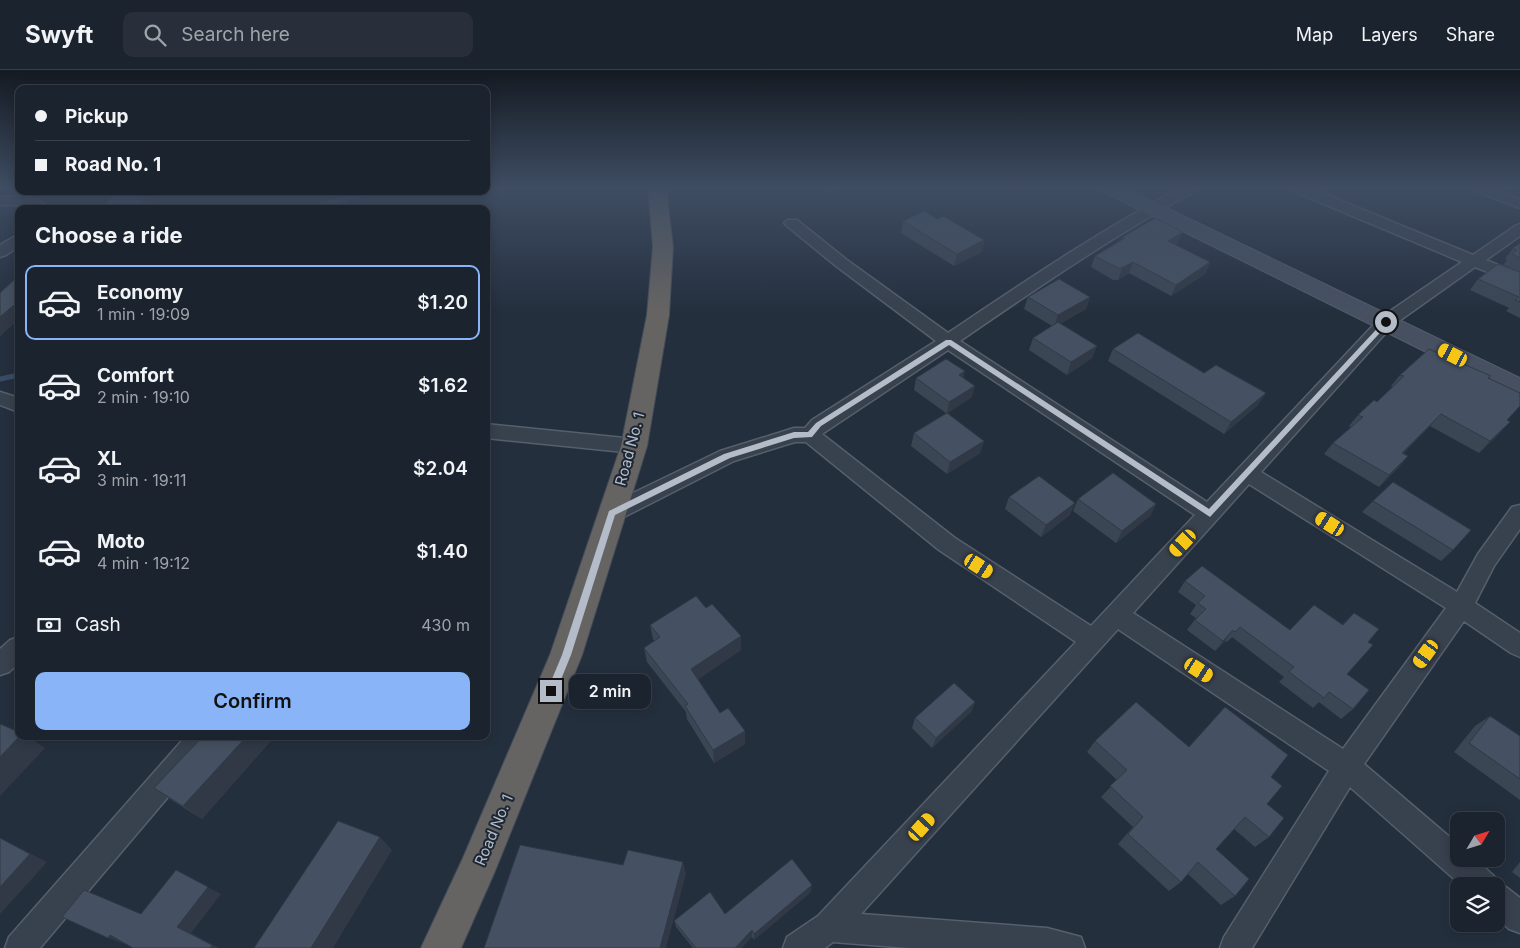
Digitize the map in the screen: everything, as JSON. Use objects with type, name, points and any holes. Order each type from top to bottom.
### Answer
[{"type":"highway","name":"Road No. 1","points":[[440,948],[476,871],[566,655],[634,446],[658,315],[663,247],[661,229]]},
{"type":"main road","points":[[1196,229],[1520,388]]},
{"type":"street","points":[[799,229],[835,260],[949,342],[1210,514]]},
{"type":"street","points":[[810,435],[819,424],[949,342],[1054,268],[1118,229]]},
{"type":"street","points":[[1398,229],[1520,280]]},
{"type":"street","points":[[798,948],[829,927],[1386,322],[1520,229]]},
{"type":"street","points":[[0,252],[15,242]]},
{"type":"street","points":[[0,398],[15,404]]},
{"type":"street","points":[[490,430],[634,446]]},
{"type":"street","points":[[612,513],[727,456],[794,435],[810,435],[947,544],[1093,640]]},
{"type":"street","points":[[1247,473],[1461,606],[1520,646]]},
{"type":"street","points":[[1236,948],[1347,767],[1391,702],[1461,606],[1486,560],[1520,513]]},
{"type":"street","points":[[1116,615],[1347,767],[1474,877]]},
{"type":"street","points":[[0,664],[15,651]]},
{"type":"street","points":[[20,948],[200,740]]},
{"type":"street","points":[[1505,905],[1520,918]]},
{"type":"street","points":[[829,927],[1047,943],[1070,948]]},
{"type":"building","points":[[916,229],[965,229],[984,240],[957,254]]},
{"type":"building","points":[[1137,229],[1177,229],[1183,232],[1168,241],[1210,262],[1176,285],[1133,262],[1118,268],[1095,256],[1125,238],[1123,237]]},
{"type":"building","points":[[1520,243],[1520,258],[1512,254],[1517,250],[1513,248]]},
{"type":"building","points":[[1498,264],[1520,272],[1520,302],[1515,300],[1519,297],[1478,279]]},
{"type":"building","points":[[15,279],[15,305],[0,317],[0,293]]},
{"type":"building","points":[[1059,279],[1090,297],[1058,315],[1028,297]]},
{"type":"building","points":[[1058,322],[1097,346],[1071,362],[1033,338]]},
{"type":"building","points":[[1138,333],[1204,373],[1216,365],[1266,393],[1231,422],[1113,349]]},
{"type":"building","points":[[1429,349],[1491,376],[1488,378],[1520,393],[1520,406],[1507,420],[1510,422],[1490,441],[1441,414],[1402,453],[1408,456],[1389,475],[1333,443],[1363,417],[1358,415],[1374,400],[1377,402],[1404,376],[1400,375]]},
{"type":"building","points":[[946,359],[965,371],[959,375],[975,386],[949,402],[916,378]]},
{"type":"building","points":[[947,413],[984,441],[950,462],[914,433]]},
{"type":"building","points":[[1113,473],[1156,504],[1122,531],[1078,499]]},
{"type":"building","points":[[1039,476],[1075,503],[1046,525],[1009,497]]},
{"type":"building","points":[[1393,482],[1471,530],[1453,550],[1373,501]]},
{"type":"building","points":[[1202,566],[1290,630],[1314,605],[1343,625],[1354,613],[1379,629],[1368,642],[1373,645],[1347,674],[1369,690],[1353,709],[1329,692],[1324,698],[1289,672],[1294,667],[1240,627],[1235,632],[1233,630],[1223,641],[1195,620],[1206,609],[1198,603],[1205,596],[1185,581]]},
{"type":"building","points":[[696,596],[706,608],[712,604],[741,636],[691,669],[720,713],[728,708],[745,731],[713,750],[685,706],[688,704],[644,648],[660,637],[650,625]]},
{"type":"building","points":[[954,683],[975,702],[936,738],[915,718]]},
{"type":"building","points":[[1136,702],[1189,747],[1225,707],[1288,755],[1271,777],[1282,786],[1267,804],[1284,818],[1269,837],[1245,817],[1216,849],[1249,879],[1235,896],[1198,862],[1181,882],[1128,834],[1143,817],[1110,786],[1127,770],[1095,741]]},
{"type":"building","points":[[1490,716],[1520,736],[1520,779],[1469,743]]},
{"type":"building","points":[[0,724],[15,730],[16,740],[0,757]]},
{"type":"building","points":[[199,740],[243,740],[183,806],[154,788]]},
{"type":"building","points":[[338,821],[380,837],[311,948],[254,948]]},
{"type":"building","points":[[0,838],[30,854],[0,887]]},
{"type":"building","points":[[520,845],[623,865],[628,850],[683,862],[660,948],[484,948]]},
{"type":"building","points":[[792,859],[812,885],[754,934],[752,930],[735,948],[696,948],[674,921],[710,892],[725,914]]},
{"type":"building","points":[[176,870],[208,887],[177,927],[212,945],[210,948],[133,948],[110,935],[108,938],[62,917],[84,890],[141,914]]},
{"type":"waterway","points":[[0,379],[15,376]]},
{"type":"route","points":[[551,691],[566,655],[612,513],[727,456],[794,435],[810,435],[819,424],[949,342],[1210,514],[1386,322]]}]
